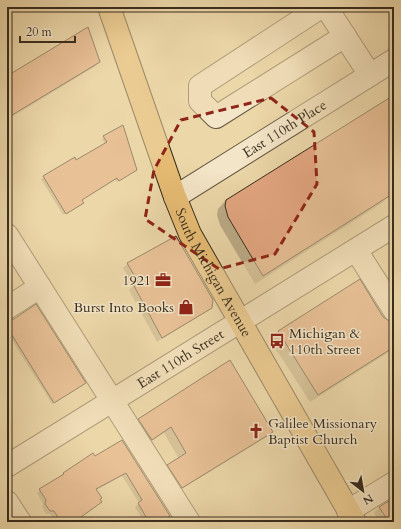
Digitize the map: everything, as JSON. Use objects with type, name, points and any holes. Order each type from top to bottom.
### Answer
[{"type":"main road","name":"South Michigan Avenue","points":[[109,7],[175,197],[190,234],[351,517]]},
{"type":"street","points":[[321,7],[200,86],[200,101],[216,117],[345,36]]},
{"type":"street","points":[[326,7],[370,75]]},
{"type":"street","name":"East 110th Place","points":[[175,197],[394,60]]},
{"type":"street","name":"East 110th Street","points":[[7,466],[394,226]]},
{"type":"street","points":[[7,235],[112,401],[182,520]]},
{"type":"street","points":[[356,250],[394,310]]},
{"type":"street","points":[[7,308],[40,287]]},
{"type":"street","points":[[351,517],[394,483]]},
{"type":"street","points":[[7,502],[20,522]]},
{"type":"highlighted area","points":[[271,98],[314,132],[317,184],[275,254],[219,269],[145,219],[154,170],[181,120]]},
{"type":"building","points":[[88,27],[100,62],[7,118],[7,76]]},
{"type":"building","points":[[394,95],[394,193],[263,276],[228,217],[225,206],[226,200]]},
{"type":"building","points":[[123,125],[137,170],[119,181],[117,178],[82,200],[84,203],[66,214],[43,176],[75,157],[76,160],[107,142],[103,136]]},
{"type":"building","points":[[176,236],[213,300],[212,308],[162,338],[133,284],[138,282],[127,263]]},
{"type":"building","points":[[360,279],[383,317],[394,324],[394,347],[318,395],[278,331]]},
{"type":"building","points":[[36,304],[86,383],[54,403],[7,327],[7,320],[14,319]]},
{"type":"building","points":[[230,360],[273,432],[182,488],[167,465],[186,453],[171,427],[152,440],[138,419]]},
{"type":"building","points":[[122,440],[170,516],[160,522],[149,522],[138,503],[142,500],[126,473],[96,489],[102,498],[100,499],[102,502],[74,522],[61,522],[54,511],[50,511],[45,504],[46,500],[39,489],[64,474],[63,473],[93,453],[95,456]]},
{"type":"building","points":[[394,498],[394,522],[389,522],[379,507]]},
{"type":"place","name":"1921","points":[[163,280]]},
{"type":"place","name":"Burst Into Books","points":[[186,307]]},
{"type":"place","name":"Michigan & 110th Street","points":[[277,341]]},
{"type":"place","name":"Galilee Missionary Baptist Church","points":[[256,431]]}]
